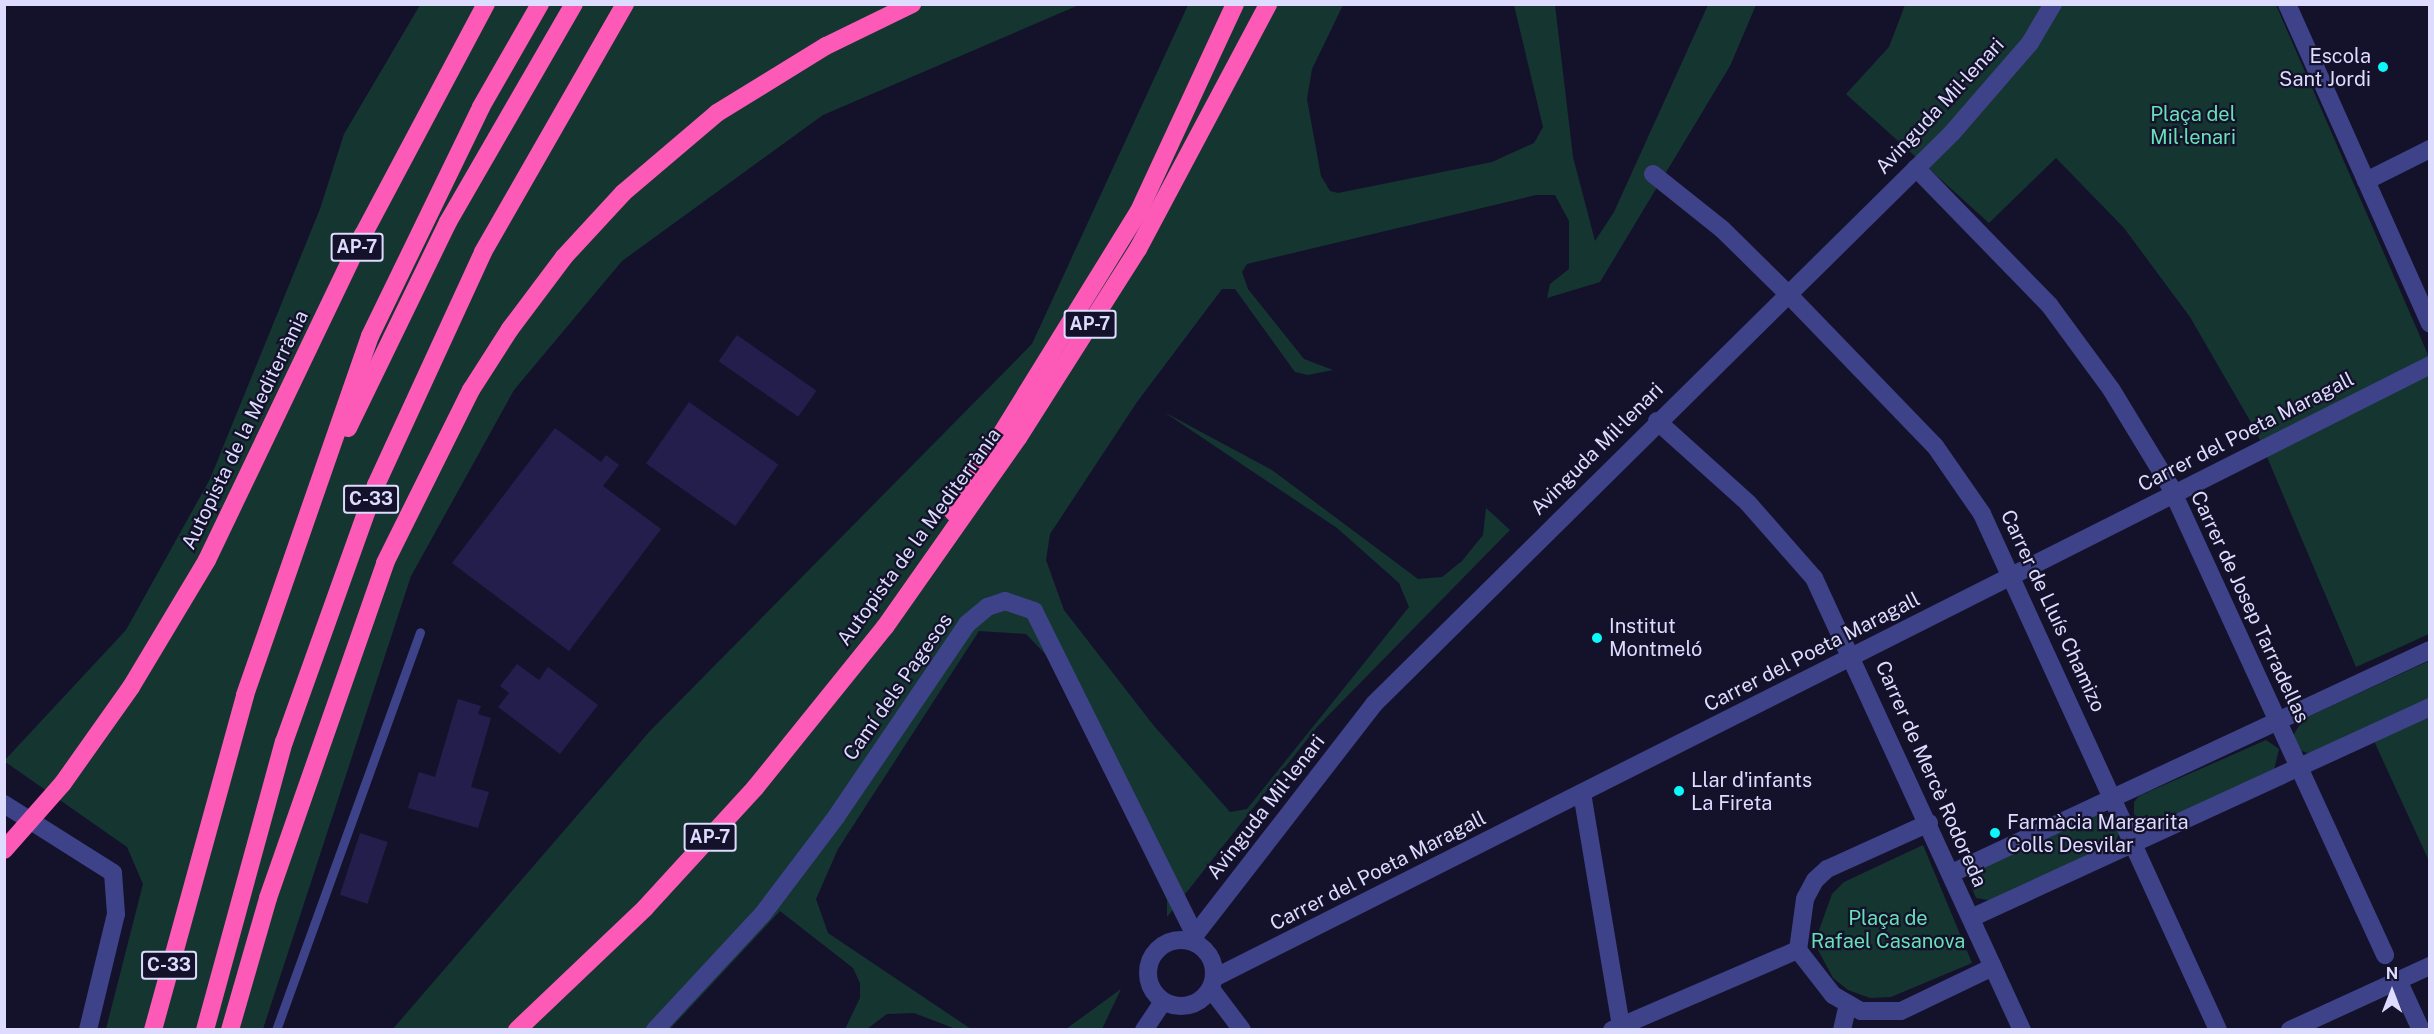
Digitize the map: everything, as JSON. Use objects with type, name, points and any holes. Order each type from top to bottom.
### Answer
[{"type":"highway","name":"Autopista de la Mediterrània","points":[[4,850],[63,783],[131,687],[207,560],[363,235],[486,4]]},
{"type":"highway","points":[[314,500],[370,336],[481,107],[540,4]]},
{"type":"highway","name":"C-33","points":[[153,1029],[245,695],[314,500],[448,222],[574,4]]},
{"type":"highway","name":"C-33","points":[[205,1029],[284,742],[376,485],[483,252],[625,4]]},
{"type":"highway","points":[[230,1029],[268,898],[385,563],[471,390],[510,329],[564,257],[623,193],[717,113],[826,46],[912,4]]},
{"type":"highway","points":[[885,627],[1138,213],[1235,4]]},
{"type":"highway","name":"Autopista de la Mediterrània","points":[[517,1029],[645,908],[739,805],[885,627],[1018,438],[1138,249],[1268,4]]},
{"type":"street","name":"Avinguda Mil·lenari","points":[[1195,939],[1374,704],[1916,168],[2030,43],[2053,4]]},
{"type":"street","points":[[2287,4],[2430,324]]},
{"type":"street","points":[[2366,181],[2430,149]]},
{"type":"street","name":"Carrer de Josep Tarradellas","points":[[1916,168],[2050,306],[2111,389],[2173,494],[2385,955]]},
{"type":"street","name":"Carrer de Lluís Chamizo","points":[[1653,174],[1722,229],[1788,294],[1935,446],[1982,514],[2014,575],[2218,1029]]},
{"type":"street","name":"Carrer del Poeta Maragall","points":[[1213,984],[1582,793],[2430,365]]},
{"type":"street","name":"Carrer de Mercè Rodoreda","points":[[1657,422],[1748,503],[1814,578],[1853,656],[2022,1029]]},
{"type":"street","name":"Camí dels Pagesos","points":[[655,1029],[762,915],[836,817],[967,624],[987,607],[1005,601],[1034,611],[1195,939]]},
{"type":"street","points":[[1952,873],[2430,650]]},
{"type":"street","points":[[1971,918],[2136,845],[2430,707]]},
{"type":"street","points":[[1582,793],[1616,1028],[1798,950]]},
{"type":"street","points":[[4,804],[113,873],[116,914],[88,1029]]},
{"type":"street","points":[[1929,824],[1827,869],[1815,880],[1805,899],[1798,950],[1833,995],[1861,1011],[1901,1011],[1993,967]]},
{"type":"street","points":[[1213,984],[1186,1006],[1163,1002],[1148,979],[1153,955],[1172,941],[1195,939],[1210,956],[1213,984],[1242,1029]]},
{"type":"street","points":[[2290,1029],[2430,966]]},
{"type":"street","points":[[2398,980],[2421,1029]]},
{"type":"street","points":[[1144,1029],[1163,1002]]},
{"type":"street","points":[[1842,1029],[1848,1004]]},
{"type":"lane","points":[[276,1029],[420,632]]},
{"type":"green space","points":[[420,5],[1079,5],[823,115],[622,261],[514,390],[411,576],[263,1029],[106,1029],[143,884],[127,847],[4,761],[126,630],[210,479],[320,209],[344,134]]},
{"type":"green space","points":[[1188,5],[1343,5],[1312,69],[1307,99],[1321,176],[1330,191],[1338,193],[1492,162],[1534,143],[1543,127],[1514,5],[1555,5],[1573,157],[1595,241],[1614,212],[1708,5],[1756,5],[1730,66],[1600,282],[1547,298],[1550,284],[1569,269],[1569,221],[1555,195],[1536,195],[1247,264],[1242,272],[1248,289],[1304,359],[1333,370],[1308,375],[1295,372],[1235,289],[1222,289],[1137,402],[1050,534],[1046,560],[1064,610],[1154,726],[1230,812],[1247,809],[1409,607],[1399,583],[1337,528],[1164,412],[1272,470],[1418,579],[1442,577],[1462,561],[1483,535],[1486,508],[1510,530],[1317,727],[1167,917],[1167,900],[1115,785],[1050,659],[1026,634],[979,631],[838,849],[816,899],[828,933],[971,1029],[956,1029],[914,1013],[887,1014],[867,1029],[845,1029],[860,998],[860,983],[853,968],[780,911],[670,1029],[392,1030],[650,731],[1032,344]]},
{"type":"green space","name":"Plaça del Mil·lenari","points":[[1905,5],[2276,5],[2429,357],[2429,634],[2356,667],[2256,431],[2190,317],[2124,228],[2056,158],[1989,223],[1846,94],[1889,47]]},
{"type":"green space","points":[[2429,661],[2429,702],[2312,755],[2297,749],[2293,736],[2303,719]]},
{"type":"green space","points":[[2429,714],[2429,861],[2374,741]]},
{"type":"green space","points":[[2266,740],[2279,749],[2274,770],[2154,829],[2134,819],[2134,802],[2139,796]]},
{"type":"green space","points":[[2099,814],[2115,820],[2119,833],[2115,844],[1994,901],[1976,898],[1970,884],[1975,870]]},
{"type":"green space","name":"Plaça de Rafael Casanova","points":[[1923,845],[1972,963],[1891,997],[1870,998],[1848,990],[1833,978],[1818,950],[1818,933],[1832,894],[1844,882]]},
{"type":"green space","points":[[1121,989],[1102,1029],[1066,1029]]},
{"type":"building","points":[[737,335],[816,391],[798,417],[719,361]]},
{"type":"building","points":[[689,402],[778,465],[735,526],[646,463]]},
{"type":"building","points":[[555,428],[601,462],[606,455],[619,465],[603,486],[661,529],[569,651],[452,563]]},
{"type":"building","points":[[517,664],[539,680],[548,667],[598,705],[560,754],[498,707],[509,693],[500,686]]},
{"type":"building","points":[[458,699],[481,706],[478,714],[491,718],[471,787],[489,792],[478,828],[408,808],[419,772],[435,777]]},
{"type":"building","points":[[360,833],[388,842],[367,904],[340,895]]},
{"type":"place","name":"Escola Sant Jordi","points":[[2383,67]]},
{"type":"place","name":"Institut Montmeló","points":[[1597,638]]},
{"type":"place","name":"Llar d'infants La Fireta","points":[[1679,791]]},
{"type":"place","name":"Farmàcia Margarita Colls Desvilar","points":[[1995,833]]}]
